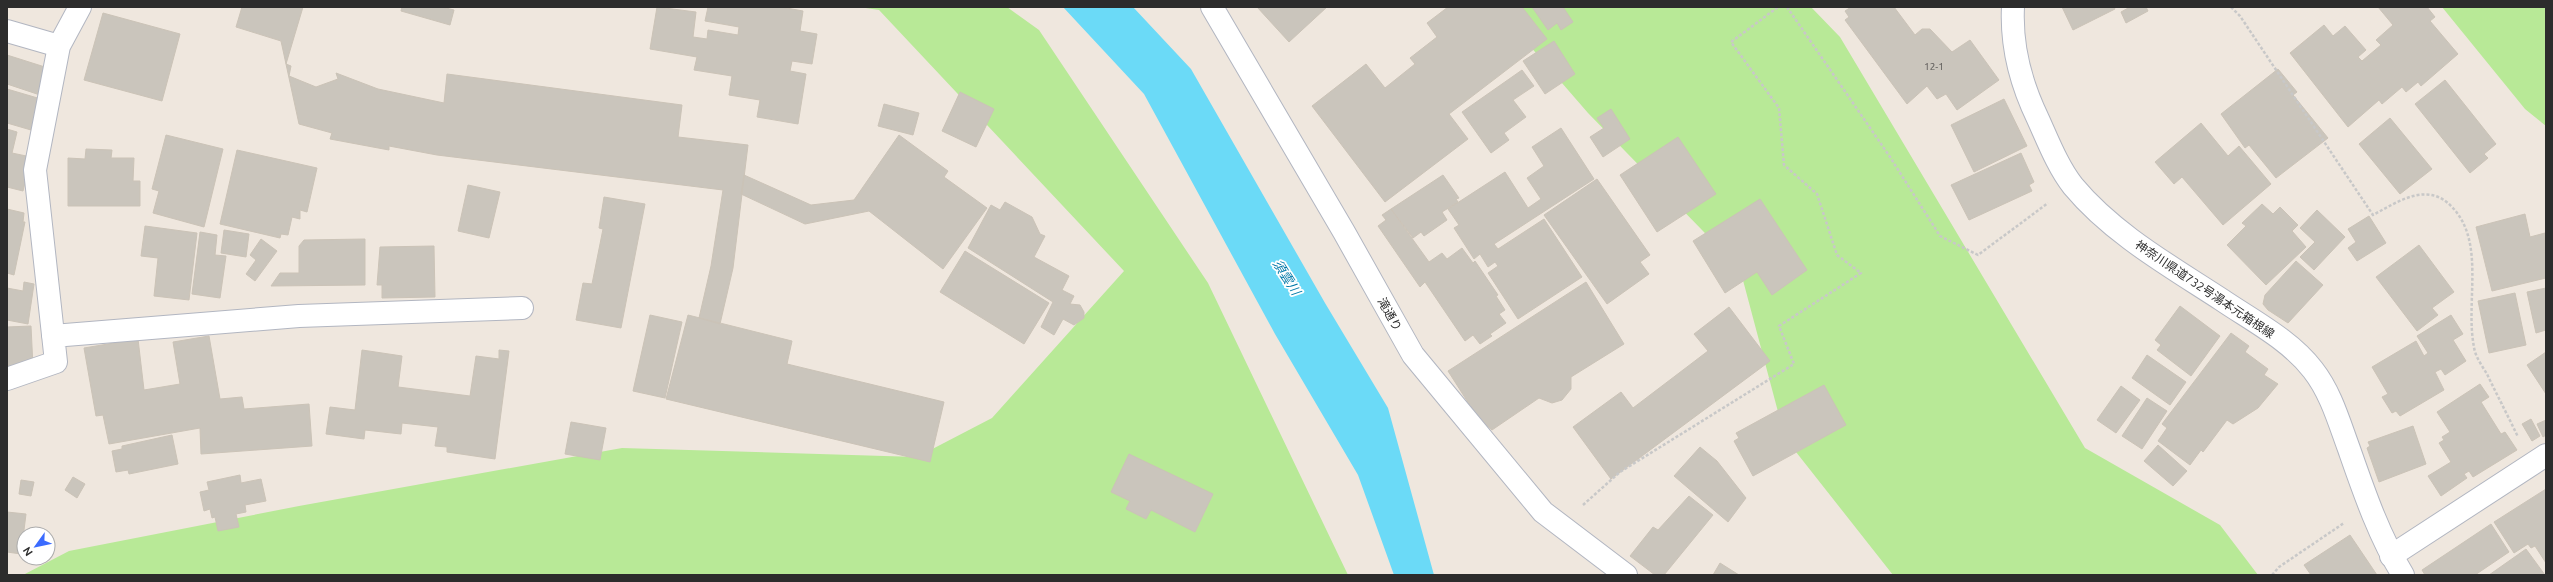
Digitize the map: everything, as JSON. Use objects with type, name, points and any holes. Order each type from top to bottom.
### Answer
[{"type":"street","points":[[7,379],[56,362],[35,170],[59,46],[80,7]]},
{"type":"street","name":"滝通り","points":[[1212,7],[1344,232],[1413,355],[1543,512],[1626,575]]},
{"type":"street","name":"神奈川県道732号湯本元箱根線","points":[[2013,7],[2015,42],[2024,86],[2049,144],[2073,185],[2114,226],[2141,246],[2278,338],[2301,356],[2314,371],[2328,395],[2369,506],[2392,556],[2403,575]]},
{"type":"street","points":[[7,32],[59,46]]},
{"type":"street","points":[[53,336],[299,316],[522,308]]},
{"type":"street","points":[[2392,556],[2539,459]]},
{"type":"path","points":[[1560,525],[1620,472],[1794,364],[1779,326],[1861,273],[1837,255],[1817,194],[1784,165],[1779,108],[1731,42],[1778,7]]},
{"type":"path","points":[[1787,7],[1890,157],[1940,236],[1978,255],[2073,185]]},
{"type":"path","points":[[2231,7],[2240,16],[2373,215],[2405,199],[2425,193],[2439,195],[2456,210],[2463,222],[2472,249],[2470,325],[2474,349],[2539,459]]},
{"type":"path","points":[[2272,575],[2279,567],[2369,506]]},
{"type":"green space","points":[[859,7],[1007,7],[1039,30],[1208,283],[1348,575],[23,575],[40,566],[56,566],[56,558],[69,551],[299,506],[622,448],[917,457],[992,418],[1124,271],[879,10]]},
{"type":"green space","points":[[1496,7],[1811,7],[1840,37],[2085,448],[2220,525],[2258,575],[1893,575],[1785,438],[1740,269],[1588,113]]},
{"type":"green space","points":[[2442,7],[2546,7],[2546,126],[2525,109]]},
{"type":"water","name":"須雲川","points":[[1063,7],[1133,7],[1191,69],[1325,303],[1388,408],[1434,575],[1394,575],[1358,475],[1275,334],[1144,94]]},
{"type":"building","points":[[242,7],[303,7],[286,64],[281,41],[236,27]]},
{"type":"building","points":[[402,7],[442,7],[454,10],[450,25],[401,11]]},
{"type":"building","points":[[657,7],[696,12],[693,37],[707,39],[708,30],[738,35],[739,27],[705,21],[708,7],[781,7],[803,11],[800,31],[817,34],[812,64],[792,61],[790,71],[806,74],[798,124],[757,117],[760,100],[729,95],[732,76],[694,70],[697,57],[650,49]]},
{"type":"building","points":[[1257,7],[1327,7],[1289,42]]},
{"type":"building","points":[[1448,7],[1522,7],[1547,39],[1449,114],[1468,139],[1385,202],[1312,106],[1366,64],[1385,88],[1415,64],[1410,58],[1437,37],[1427,23]]},
{"type":"building","points":[[1532,7],[1563,7],[1573,22],[1561,30],[1557,23],[1548,30]]},
{"type":"building","points":[[1851,7],[1894,7],[1915,35],[1922,29],[1930,29],[1952,52],[1970,40],[1999,80],[1957,110],[1946,94],[1937,99],[1927,86],[1907,104],[1845,20],[1849,17],[1845,11]]},
{"type":"building","points":[[2062,7],[2114,7],[2115,9],[2073,30]]},
{"type":"building","points":[[2130,7],[2146,7],[2148,11],[2126,23],[2121,12]]},
{"type":"building","points":[[2378,7],[2427,7],[2435,17],[2430,21],[2458,54],[2421,86],[2418,82],[2406,92],[2402,87],[2382,104],[2379,100],[2348,127],[2290,53],[2324,25],[2333,36],[2345,26],[2366,50],[2358,57],[2362,61],[2381,45],[2376,40],[2393,25]]},
{"type":"building","points":[[103,13],[180,34],[162,101],[84,80]]},
{"type":"building","points":[[1554,41],[1575,74],[1545,94],[1523,61]]},
{"type":"building","points":[[7,55],[48,68],[40,95],[7,84]]},
{"type":"building","points":[[286,64],[291,66],[289,76],[316,87],[338,79],[336,73],[378,89],[444,103],[447,74],[682,105],[678,137],[748,145],[733,268],[720,324],[699,318],[711,266],[723,190],[437,155],[389,146],[389,150],[330,139],[332,133],[299,124]]},
{"type":"building","points":[[2278,69],[2297,92],[2293,95],[2328,138],[2276,178],[2249,145],[2245,148],[2221,114]]},
{"type":"building","points":[[1522,70],[1534,86],[1513,100],[1526,117],[1504,133],[1509,140],[1491,153],[1462,112]]},
{"type":"building","points":[[2445,80],[2496,144],[2484,154],[2488,158],[2470,173],[2415,104]]},
{"type":"building","points":[[7,89],[41,99],[31,130],[7,123]]},
{"type":"building","points":[[960,92],[994,109],[976,147],[942,131]]},
{"type":"building","points":[[2004,99],[2027,146],[1974,172],[1951,125]]},
{"type":"building","points":[[884,104],[919,113],[913,135],[878,126]]},
{"type":"building","points":[[1611,109],[1630,139],[1603,157],[1590,137],[1604,128],[1597,118]]},
{"type":"building","points":[[2390,118],[2432,169],[2400,194],[2359,144]]},
{"type":"building","points":[[2201,123],[2228,156],[2239,146],[2271,184],[2223,225],[2182,177],[2174,184],[2155,162]]},
{"type":"building","points":[[1561,128],[1594,179],[1494,244],[1498,249],[1544,219],[1582,277],[1518,319],[1488,273],[1498,266],[1495,262],[1488,267],[1480,254],[1474,259],[1454,228],[1459,225],[1448,209],[1505,172],[1528,208],[1541,199],[1527,178],[1544,166],[1532,147]]},
{"type":"building","points":[[7,129],[17,132],[12,153],[31,157],[23,191],[7,187]]},
{"type":"building","points":[[166,135],[223,149],[204,227],[153,213],[159,191],[152,189]]},
{"type":"building","points":[[899,135],[948,171],[944,177],[987,208],[943,269],[869,211],[805,224],[741,194],[744,175],[811,205],[854,200]]},
{"type":"building","points":[[1678,137],[1716,194],[1657,232],[1620,175]]},
{"type":"building","points":[[86,149],[112,150],[111,158],[134,158],[133,181],[140,181],[140,206],[68,206],[68,158],[85,159]]},
{"type":"building","points":[[237,150],[317,168],[307,212],[300,210],[300,219],[292,217],[288,235],[281,234],[280,238],[220,224]]},
{"type":"building","points":[[2021,153],[2034,182],[2029,185],[2032,191],[1969,220],[1951,185]]},
{"type":"building","points":[[1443,175],[1459,198],[1456,199],[1458,202],[1442,212],[1447,220],[1424,236],[1421,232],[1413,238],[1391,209]]},
{"type":"building","points":[[1597,179],[1650,255],[1640,262],[1649,274],[1607,304],[1544,215]]},
{"type":"building","points":[[468,185],[500,192],[489,238],[458,231]]},
{"type":"building","points":[[604,197],[645,204],[621,328],[576,320],[583,283],[592,284],[603,229],[599,228]]},
{"type":"building","points":[[1760,199],[1807,270],[1772,295],[1757,272],[1725,293],[1693,241]]},
{"type":"building","points":[[1005,202],[1032,217],[1040,234],[1045,236],[1034,257],[1069,276],[1062,290],[1074,296],[1070,304],[1080,305],[1084,312],[1084,318],[1074,325],[1063,319],[1054,335],[1041,327],[1053,302],[968,248],[991,205],[1000,210]]},
{"type":"building","points":[[2262,204],[2273,214],[2280,207],[2298,225],[2292,231],[2306,247],[2266,285],[2227,245],[2246,226],[2242,223]]},
{"type":"building","points":[[7,209],[24,213],[23,222],[25,222],[14,275],[7,273]]},
{"type":"building","points":[[1391,209],[1429,262],[1442,253],[1447,259],[1462,248],[1473,263],[1475,261],[1498,295],[1496,296],[1505,310],[1499,314],[1506,323],[1490,334],[1492,336],[1480,344],[1473,335],[1465,341],[1425,282],[1420,287],[1378,226],[1386,220],[1382,215]]},
{"type":"building","points":[[2317,210],[2345,237],[2314,270],[2300,257],[2315,242],[2300,228]]},
{"type":"building","points":[[2525,214],[2530,237],[2545,233],[2546,278],[2492,291],[2476,227]]},
{"type":"building","points":[[2369,216],[2386,243],[2357,261],[2348,248],[2356,242],[2348,229]]},
{"type":"building","points":[[145,226],[197,233],[189,300],[154,296],[158,258],[141,256]]},
{"type":"building","points":[[224,230],[249,234],[246,257],[221,253]]},
{"type":"building","points":[[200,232],[217,235],[215,255],[226,256],[220,298],[192,294]]},
{"type":"building","points":[[261,239],[277,251],[255,281],[246,274],[256,260],[250,255]]},
{"type":"building","points":[[365,239],[365,285],[271,286],[280,273],[299,273],[299,246],[304,240]]},
{"type":"building","points":[[2419,245],[2454,292],[2432,308],[2438,315],[2417,331],[2376,277]]},
{"type":"building","points":[[434,246],[435,297],[382,298],[382,285],[377,285],[380,247]]},
{"type":"building","points":[[965,251],[1049,303],[1024,344],[940,292]]},
{"type":"building","points":[[2296,261],[2323,285],[2288,323],[2268,310],[2263,304],[2265,295]]},
{"type":"building","points":[[24,282],[34,284],[28,324],[7,320],[7,288],[23,291]]},
{"type":"building","points":[[1586,282],[1624,344],[1571,377],[1571,389],[1562,400],[1552,403],[1539,398],[1492,430],[1478,418],[1448,371]]},
{"type":"building","points":[[2546,288],[2546,330],[2536,333],[2527,292]]},
{"type":"building","points":[[2515,293],[2526,345],[2489,353],[2478,301]]},
{"type":"building","points":[[2180,306],[2220,336],[2191,376],[2157,350],[2161,345],[2155,340]]},
{"type":"building","points":[[1729,307],[1770,361],[1611,479],[1573,427],[1621,392],[1633,408],[1708,351],[1694,334]]},
{"type":"building","points":[[650,315],[682,322],[665,398],[633,391]]},
{"type":"building","points":[[688,315],[792,341],[787,364],[944,402],[930,462],[666,399]]},
{"type":"building","points":[[2451,315],[2463,334],[2453,340],[2466,361],[2445,375],[2441,369],[2435,372],[2444,390],[2400,416],[2396,411],[2392,413],[2382,397],[2388,394],[2372,367],[2416,341],[2424,356],[2428,353],[2417,336]]},
{"type":"building","points":[[31,326],[33,367],[8,368],[7,327]]},
{"type":"building","points":[[2231,333],[2249,346],[2245,352],[2268,369],[2264,375],[2278,384],[2258,408],[2233,424],[2227,420],[2203,452],[2201,450],[2190,465],[2158,441],[2167,428],[2162,424]]},
{"type":"building","points":[[209,336],[220,399],[242,397],[244,409],[309,404],[312,446],[201,454],[200,428],[109,444],[103,415],[96,416],[84,348],[138,339],[144,390],[180,384],[173,342]]},
{"type":"building","points":[[362,350],[402,356],[398,387],[470,396],[476,356],[499,359],[499,350],[509,351],[495,459],[447,452],[447,447],[435,446],[438,427],[402,423],[401,434],[365,430],[364,439],[326,434],[330,407],[355,410]]},
{"type":"building","points":[[2546,352],[2546,394],[2527,365]]},
{"type":"building","points":[[2147,355],[2186,382],[2170,405],[2132,378]]},
{"type":"building","points":[[2480,384],[2489,397],[2481,402],[2501,434],[2505,432],[2517,450],[2473,477],[2469,471],[2464,474],[2467,478],[2441,496],[2428,476],[2451,462],[2439,443],[2444,440],[2442,437],[2450,432],[2437,412]]},
{"type":"building","points":[[1824,385],[1846,425],[1753,476],[1734,441],[1739,438],[1736,433]]},
{"type":"building","points":[[2121,386],[2140,400],[2116,433],[2097,420]]},
{"type":"building","points":[[2147,398],[2167,411],[2142,449],[2122,436]]},
{"type":"building","points":[[2531,419],[2540,436],[2532,441],[2522,424]]},
{"type":"building","points":[[2546,420],[2546,435],[2543,437],[2537,424]]},
{"type":"building","points":[[571,422],[606,428],[600,460],[565,454]]},
{"type":"building","points":[[2413,426],[2426,464],[2379,482],[2367,448],[2370,446],[2368,442]]},
{"type":"building","points":[[172,435],[178,464],[129,474],[128,470],[116,472],[112,451],[122,449],[122,446]]},
{"type":"building","points":[[2158,445],[2187,471],[2173,486],[2144,461]]},
{"type":"building","points":[[1700,447],[1717,461],[1746,498],[1728,522],[1674,476]]},
{"type":"building","points":[[1129,454],[1213,494],[1195,532],[1151,510],[1146,519],[1126,509],[1130,501],[1111,492]]},
{"type":"building","points":[[240,475],[241,483],[261,479],[266,501],[245,505],[246,512],[236,514],[239,527],[218,531],[215,517],[212,518],[210,509],[204,511],[200,492],[209,490],[207,482]]},
{"type":"building","points":[[73,477],[85,484],[77,498],[65,490]]},
{"type":"building","points":[[21,480],[34,482],[31,496],[19,494]]},
{"type":"building","points":[[2546,489],[2546,563],[2535,546],[2531,548],[2528,544],[2514,553],[2494,522]]},
{"type":"building","points":[[1689,496],[1713,515],[1664,575],[1655,575],[1630,556],[1653,527],[1658,530]]},
{"type":"building","points":[[7,512],[26,514],[24,526],[16,526],[16,553],[7,552]]},
{"type":"building","points":[[2491,524],[2509,552],[2475,575],[2425,575],[2422,570]]},
{"type":"building","points":[[2350,535],[2377,575],[2311,575],[2304,565]]},
{"type":"building","points":[[2526,549],[2545,575],[2489,575]]},
{"type":"building","points":[[1720,563],[1739,575],[1713,575]]}]
